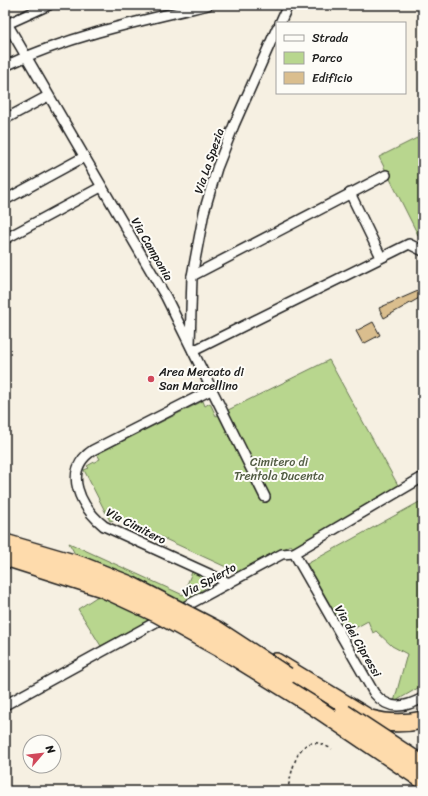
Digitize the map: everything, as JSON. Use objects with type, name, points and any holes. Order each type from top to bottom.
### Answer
[{"type":"highway","points":[[5,543],[80,565],[130,585],[246,644],[370,719],[384,723],[408,723],[423,720]]},
{"type":"highway","points":[[5,557],[102,588],[158,614],[225,651],[312,705],[423,780]]},
{"type":"highway","points":[[217,630],[423,765]]},
{"type":"highway","points":[[398,764],[423,787]]},
{"type":"street","points":[[6,22],[49,5]]},
{"type":"street","points":[[5,66],[25,56],[62,43],[123,25],[208,5]]},
{"type":"street","points":[[280,22],[288,5]]},
{"type":"street","name":"Via Campania","points":[[6,22],[152,272],[192,348],[211,390],[265,497]]},
{"type":"street","name":"Via La Spezia","points":[[192,348],[192,276],[204,212],[217,168],[234,125],[276,30]]},
{"type":"street","points":[[5,119],[48,96]]},
{"type":"street","points":[[5,200],[84,157]]},
{"type":"street","points":[[192,276],[386,175]]},
{"type":"street","points":[[5,239],[101,187]]},
{"type":"street","points":[[350,193],[381,257]]},
{"type":"street","points":[[192,348],[409,244],[423,251]]},
{"type":"street","points":[[177,319],[191,308]]},
{"type":"street","name":"Via Cimitero","points":[[211,390],[93,450],[80,462],[75,478],[84,503],[94,518],[104,526],[229,583]]},
{"type":"street","name":"Via Spierto","points":[[5,705],[282,554],[294,553],[423,477]]},
{"type":"street","name":"Via dei Cipressi","points":[[294,553],[374,693],[381,701],[387,705],[404,706],[423,698]]},
{"type":"path","points":[[287,791],[297,755],[303,747],[310,743],[318,743],[332,750]]},
{"type":"green space","points":[[423,135],[423,245],[379,157]]},
{"type":"green space","name":"Cimitero di Trentola Ducenta","points":[[329,360],[399,487],[294,549],[291,545],[239,573],[128,522],[124,524],[120,518],[110,521],[84,470],[89,468],[87,466],[100,459],[97,454],[203,401],[205,406],[210,403],[216,416]]},
{"type":"green space","points":[[423,500],[423,685],[394,702],[407,654],[392,646],[376,631],[373,633],[368,621],[346,633],[307,564]]},
{"type":"green space","points":[[69,543],[183,595],[192,572],[204,577],[207,584],[205,588],[194,597],[101,646],[78,609],[98,596]]},
{"type":"building","points":[[418,291],[421,297],[384,318],[379,308]]},
{"type":"building","points":[[373,322],[380,335],[363,344],[356,331]]},
{"type":"place","name":"Area Mercato di San Marcellino","points":[[151,379]]}]
